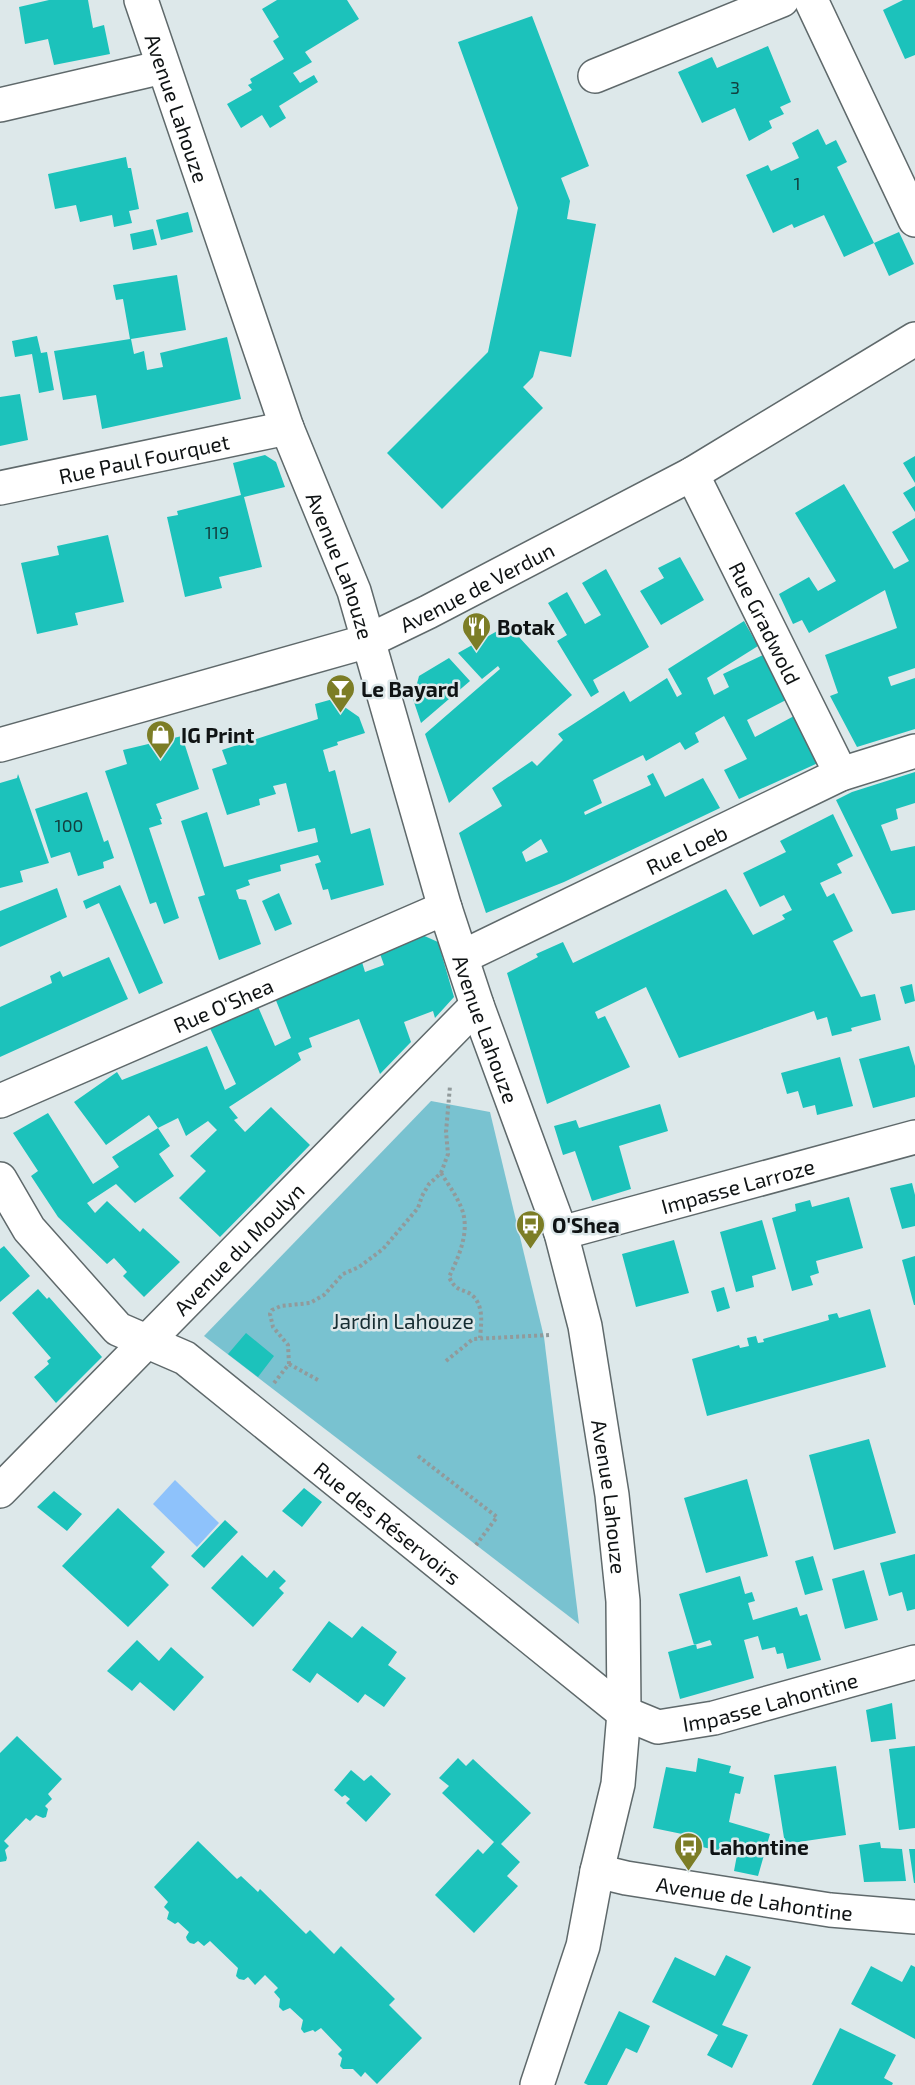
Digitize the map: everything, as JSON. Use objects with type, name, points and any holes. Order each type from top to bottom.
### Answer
[{"type":"street","name":"Avenue Lahouze","points":[[141,0],[287,428],[354,591],[446,908],[477,1005],[561,1233],[585,1326],[612,1495],[623,1601],[624,1713],[618,1784],[597,1871],[583,1946],[537,2085]]},
{"type":"street","points":[[596,76],[782,0]]},
{"type":"street","points":[[811,0],[915,220]]},
{"type":"street","points":[[0,105],[163,68]]},
{"type":"street","name":"Avenue de Verdun","points":[[0,745],[368,641],[692,474],[915,339]]},
{"type":"street","name":"Rue Paul Fourquet","points":[[0,488],[287,428]]},
{"type":"street","name":"Rue Gradwold","points":[[692,474],[841,774]]},
{"type":"street","name":"Rue Loeb","points":[[462,957],[841,774],[915,751]]},
{"type":"street","name":"Rue O'Shea","points":[[0,1101],[446,908]]},
{"type":"street","name":"Avenue du Moulyn","points":[[0,1491],[477,1005]]},
{"type":"street","name":"Impasse Larroze","points":[[561,1233],[915,1137]]},
{"type":"street","name":"Rue des Réservoirs","points":[[0,1179],[29,1229],[118,1329],[185,1359],[624,1713]]},
{"type":"street","name":"Impasse Lahontine","points":[[624,1713],[658,1727],[714,1718],[915,1662]]},
{"type":"street","name":"Avenue de Lahontine","points":[[597,1871],[626,1878],[830,1910],[915,1917]]},
{"type":"path","points":[[251,1411],[289,1364],[288,1345],[273,1327],[270,1314],[272,1310],[281,1306],[310,1303],[324,1295],[343,1274],[383,1249],[418,1208],[429,1184],[441,1173],[448,1154],[446,1132],[452,1071],[438,1045]]},
{"type":"path","points":[[441,1173],[462,1208],[465,1224],[463,1242],[449,1277],[454,1287],[474,1297],[482,1317],[480,1338]]},
{"type":"path","points":[[446,1360],[473,1339],[544,1337],[585,1326]]},
{"type":"path","points":[[289,1364],[318,1380]]},
{"type":"path","points":[[418,1456],[497,1517],[453,1574]]},
{"type":"green space","name":"Jardin Lahouze","points":[[431,1101],[490,1112],[544,1337],[579,1624],[204,1336]]},
{"type":"shaded area","points":[[175,1480],[219,1523],[197,1547],[153,1504]]},
{"type":"building","points":[[49,0],[88,0],[93,28],[104,25],[110,54],[54,65],[48,39],[25,44],[19,7]]},
{"type":"building","points":[[277,0],[347,0],[359,19],[305,52],[312,62],[293,73],[300,83],[314,75],[318,82],[279,106],[286,118],[270,128],[262,115],[241,128],[227,104],[252,90],[248,85],[252,83],[250,79],[284,59],[273,41],[279,37],[262,9]]},
{"type":"building","points":[[903,0],[915,0],[915,55],[905,59],[883,10]]},
{"type":"building","points":[[532,16],[589,166],[561,178],[570,201],[567,219],[596,224],[571,357],[540,351],[533,377],[523,387],[543,408],[442,509],[387,453],[488,352],[518,208],[458,42]]},
{"type":"building","points":[[768,46],[791,102],[780,107],[784,114],[769,121],[772,128],[749,141],[735,108],[702,123],[678,72],[712,57],[717,68]]},
{"type":"building","points":[[818,129],[826,145],[836,140],[847,162],[837,167],[874,243],[844,257],[824,215],[794,228],[792,224],[773,233],[746,175],[768,165],[771,171],[799,158],[792,143]]},
{"type":"building","points":[[126,157],[128,168],[131,168],[139,209],[129,211],[132,223],[114,227],[112,215],[80,222],[76,205],[55,209],[48,174]]},
{"type":"building","points":[[188,212],[193,232],[161,240],[156,220]]},
{"type":"building","points":[[153,229],[157,245],[133,250],[130,234]]},
{"type":"building","points":[[899,232],[914,264],[889,276],[874,243]]},
{"type":"building","points":[[177,275],[186,330],[131,339],[134,354],[144,351],[147,370],[163,367],[160,353],[227,337],[241,399],[102,429],[96,395],[63,400],[54,351],[130,339],[123,299],[116,300],[113,285]]},
{"type":"building","points":[[37,336],[41,353],[47,352],[54,390],[39,393],[32,354],[15,357],[12,341]]},
{"type":"building","points":[[20,394],[28,440],[0,446],[0,397]]},
{"type":"building","points":[[265,455],[276,462],[285,487],[244,497],[262,567],[219,577],[222,588],[185,597],[167,517],[178,515],[177,511],[241,495],[233,463]]},
{"type":"building","points":[[915,456],[915,483],[903,463]]},
{"type":"building","points":[[844,484],[894,569],[909,561],[892,532],[915,518],[915,668],[888,677],[891,686],[915,678],[915,729],[857,747],[830,696],[838,693],[825,655],[897,628],[885,590],[809,633],[802,620],[793,624],[779,594],[809,577],[818,591],[836,581],[795,513]]},
{"type":"building","points":[[915,486],[915,512],[903,493]]},
{"type":"building","points":[[108,535],[124,602],[75,613],[78,625],[37,634],[21,563],[59,555],[57,546]]},
{"type":"building","points":[[680,557],[704,600],[661,625],[640,591],[664,578],[658,568]]},
{"type":"building","points":[[606,569],[649,647],[593,680],[599,692],[591,697],[557,641],[567,635],[548,603],[567,592],[585,624],[601,615],[582,583]]},
{"type":"building","points":[[744,621],[758,646],[707,678],[714,695],[729,687],[723,674],[763,655],[786,700],[747,720],[755,737],[794,716],[818,763],[739,799],[724,770],[747,759],[724,716],[695,733],[699,742],[685,750],[680,742],[646,761],[643,755],[593,780],[602,803],[584,812],[585,815],[651,785],[647,776],[653,773],[665,797],[703,778],[720,808],[564,882],[486,913],[459,833],[502,806],[492,788],[532,761],[537,766],[563,740],[558,734],[624,691],[630,702],[667,678],[677,697],[682,694],[668,669]],"holes":[[[541,839],[548,852],[526,862],[522,852]]]},
{"type":"building","points":[[508,625],[572,695],[449,803],[425,734],[500,669],[498,666],[482,679],[458,653]]},
{"type":"building","points":[[449,658],[470,681],[421,723],[413,699],[419,676]]},
{"type":"building","points":[[333,699],[359,717],[365,733],[337,742],[338,745],[323,750],[329,772],[335,770],[351,834],[370,828],[384,885],[331,900],[328,889],[323,890],[315,864],[321,862],[318,855],[280,865],[281,871],[248,880],[250,885],[236,890],[239,899],[246,900],[261,944],[219,960],[198,897],[205,895],[181,821],[207,812],[224,867],[318,842],[315,828],[298,832],[286,783],[273,786],[276,794],[259,799],[260,805],[227,815],[212,769],[227,764],[222,750],[318,719],[315,704]]},
{"type":"building","points":[[182,736],[199,789],[156,804],[162,824],[149,828],[179,918],[164,924],[156,902],[150,904],[105,771],[127,764],[123,750]]},
{"type":"building","points":[[915,772],[915,803],[896,809],[898,819],[881,825],[891,851],[915,846],[915,910],[892,914],[836,800],[852,792]]},
{"type":"building","points":[[18,774],[49,863],[20,871],[23,882],[0,888],[0,783],[17,778]]},
{"type":"building","points":[[87,792],[104,842],[108,840],[114,858],[103,862],[104,868],[78,876],[70,852],[51,858],[35,809]]},
{"type":"building","points":[[833,814],[853,856],[837,864],[842,873],[820,883],[827,897],[834,893],[853,931],[833,941],[861,997],[875,994],[881,1020],[832,1036],[827,1017],[817,1020],[814,1011],[679,1058],[646,987],[595,1012],[598,1019],[605,1016],[630,1067],[547,1104],[507,973],[538,957],[536,954],[563,942],[573,963],[726,889],[753,935],[785,919],[782,915],[792,910],[784,895],[760,907],[743,873],[786,852],[780,841]]},
{"type":"building","points":[[120,885],[163,983],[139,994],[99,903],[86,909],[83,901]]},
{"type":"building","points":[[57,888],[67,917],[0,947],[0,911]]},
{"type":"building","points":[[279,893],[292,924],[275,931],[262,901]]},
{"type":"building","points":[[420,934],[438,942],[454,997],[435,1018],[433,1011],[404,1022],[411,1042],[380,1074],[359,1019],[309,1038],[312,1047],[298,1053],[301,1060],[229,1107],[238,1118],[234,1120],[245,1132],[271,1107],[310,1145],[220,1237],[179,1198],[206,1171],[190,1156],[217,1130],[208,1121],[186,1136],[178,1118],[158,1128],[149,1115],[106,1145],[74,1102],[117,1072],[122,1080],[207,1046],[225,1090],[236,1084],[208,1024],[256,1002],[275,1046],[291,1038],[273,993],[362,962],[365,972],[384,965],[379,951]]},
{"type":"building","points":[[109,957],[128,999],[0,1057],[0,1007],[52,983],[50,976],[60,971],[63,977]]},
{"type":"building","points":[[912,984],[915,1001],[905,1004],[900,987]]},
{"type":"building","points":[[909,1046],[915,1066],[915,1097],[873,1108],[859,1059]]},
{"type":"building","points":[[840,1057],[853,1106],[817,1115],[815,1105],[803,1108],[798,1091],[787,1094],[781,1073]]},
{"type":"building","points":[[660,1104],[668,1131],[619,1146],[631,1189],[592,1201],[575,1151],[563,1155],[554,1126],[576,1120],[579,1128]]},
{"type":"building","points":[[48,1113],[93,1184],[119,1167],[112,1157],[158,1128],[170,1146],[159,1154],[174,1176],[135,1203],[116,1184],[87,1203],[95,1213],[107,1201],[140,1232],[143,1228],[180,1262],[144,1297],[123,1276],[127,1272],[114,1258],[107,1264],[58,1217],[31,1176],[38,1171],[13,1133]]},
{"type":"building","points":[[912,1183],[915,1195],[915,1226],[902,1229],[890,1188]]},
{"type":"building","points":[[849,1197],[863,1248],[816,1261],[819,1273],[810,1276],[813,1285],[792,1291],[772,1218],[796,1211],[795,1204],[810,1200],[812,1207]]},
{"type":"building","points":[[762,1220],[776,1269],[752,1276],[754,1287],[736,1292],[720,1232]]},
{"type":"building","points":[[674,1240],[689,1293],[636,1307],[622,1254]]},
{"type":"building","points":[[4,1246],[30,1276],[0,1302],[0,1249]]},
{"type":"building","points":[[915,1256],[915,1305],[914,1305],[902,1260]]},
{"type":"building","points":[[724,1287],[730,1308],[717,1312],[711,1291]]},
{"type":"building","points":[[38,1289],[47,1299],[49,1297],[102,1357],[56,1403],[34,1377],[49,1364],[47,1361],[51,1358],[12,1313]]},
{"type":"building","points":[[870,1309],[886,1367],[707,1416],[692,1359],[739,1345],[740,1348],[749,1346],[747,1338],[756,1336],[758,1343],[764,1342],[763,1339],[829,1320],[828,1315],[837,1313],[839,1318]]},
{"type":"building","points":[[246,1333],[274,1356],[258,1377],[228,1354]]},
{"type":"building","points":[[869,1439],[896,1533],[834,1550],[809,1455]]},
{"type":"building","points":[[747,1479],[768,1556],[706,1573],[684,1498]]},
{"type":"building","points":[[304,1488],[322,1502],[302,1527],[282,1511]]},
{"type":"building","points":[[54,1491],[82,1514],[67,1531],[37,1507]]},
{"type":"building","points":[[118,1508],[165,1552],[151,1567],[169,1585],[128,1627],[62,1566]]},
{"type":"building","points":[[225,1520],[238,1532],[204,1568],[191,1556]]},
{"type":"building","points":[[915,1554],[915,1609],[907,1611],[902,1592],[889,1596],[880,1563]]},
{"type":"building","points":[[242,1555],[267,1578],[274,1570],[286,1581],[279,1588],[284,1593],[253,1627],[211,1588]]},
{"type":"building","points":[[813,1556],[823,1590],[805,1595],[795,1561]]},
{"type":"building","points":[[864,1570],[878,1620],[845,1629],[832,1579]]},
{"type":"building","points":[[740,1576],[745,1594],[752,1592],[755,1601],[748,1603],[753,1620],[797,1607],[800,1616],[807,1614],[821,1660],[787,1669],[783,1653],[777,1654],[775,1647],[762,1650],[758,1636],[744,1640],[754,1678],[680,1699],[668,1652],[694,1645],[679,1594]],"holes":[[[710,1640],[712,1645],[697,1649],[696,1644]]]},
{"type":"building","points":[[329,1621],[352,1638],[362,1626],[397,1652],[388,1665],[406,1678],[384,1707],[365,1694],[358,1703],[317,1673],[310,1683],[292,1670]]},
{"type":"building","points":[[137,1640],[159,1661],[171,1647],[204,1677],[174,1711],[140,1682],[132,1691],[107,1671]]},
{"type":"building","points":[[892,1703],[896,1739],[871,1742],[866,1710]]},
{"type":"building","points":[[17,1736],[62,1779],[48,1794],[52,1799],[45,1806],[48,1809],[46,1817],[36,1815],[30,1821],[26,1818],[4,1841],[9,1846],[5,1850],[7,1858],[6,1861],[0,1862],[0,1753]]},
{"type":"building","points":[[915,1746],[915,1828],[899,1830],[889,1749]]},
{"type":"building","points":[[458,1758],[466,1766],[473,1759],[531,1813],[501,1844],[520,1862],[507,1876],[518,1886],[474,1933],[435,1895],[478,1849],[483,1854],[494,1842],[442,1793],[449,1786],[439,1778]]},
{"type":"building","points":[[698,1758],[731,1766],[729,1773],[744,1777],[740,1794],[735,1793],[729,1822],[770,1834],[758,1876],[734,1871],[737,1855],[685,1843],[687,1835],[653,1828],[666,1767],[696,1772]]},
{"type":"building","points":[[836,1766],[846,1835],[785,1844],[774,1775]]},
{"type":"building","points":[[351,1770],[364,1781],[371,1775],[391,1794],[366,1822],[346,1803],[350,1799],[345,1795],[342,1797],[334,1790]]},
{"type":"building","points":[[198,1841],[237,1879],[241,1876],[258,1892],[260,1889],[306,1934],[310,1930],[334,1954],[341,1946],[395,1999],[389,2005],[422,2038],[377,2084],[365,2072],[361,2077],[353,2069],[343,2069],[340,2066],[342,2058],[338,2054],[342,2050],[321,2028],[315,2032],[313,2030],[304,2033],[301,2029],[303,2020],[290,2008],[283,2011],[279,2007],[280,1999],[274,1992],[278,1988],[265,1975],[255,1985],[248,1977],[244,1980],[239,1979],[236,1976],[238,1968],[210,1941],[204,1946],[198,1941],[194,1944],[190,1943],[186,1937],[189,1932],[178,1922],[175,1924],[167,1919],[169,1912],[164,1907],[168,1902],[154,1887]]},
{"type":"building","points":[[880,1842],[881,1848],[902,1849],[906,1881],[864,1882],[859,1845]]},
{"type":"building","points":[[909,1849],[915,1849],[915,1883],[914,1883]]},
{"type":"building","points":[[726,1955],[751,1967],[722,2025],[748,2035],[732,2068],[707,2055],[718,2035],[652,2002],[675,1957],[715,1976]]},
{"type":"building","points":[[911,1965],[915,1967],[915,2039],[851,2004],[871,1966],[902,1982]]},
{"type":"building","points":[[619,2011],[650,2026],[637,2053],[626,2048],[607,2085],[588,2085],[584,2083]]},
{"type":"building","points":[[840,2028],[896,2055],[884,2078],[893,2083],[892,2085],[812,2085]]},
{"type":"place","name":"Botak","points":[[476,652]]},
{"type":"place","name":"Le Bayard","points":[[340,714]]},
{"type":"place","name":"IG Print","points":[[160,760]]},
{"type":"place","name":"O'Shea","points":[[531,1250]]},
{"type":"place","name":"Lahontine","points":[[688,1872]]}]
